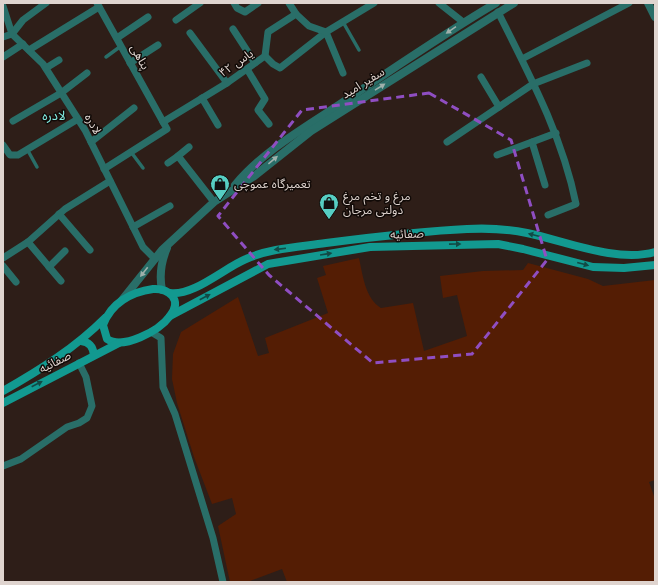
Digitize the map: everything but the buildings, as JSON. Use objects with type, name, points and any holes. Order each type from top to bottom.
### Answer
[{"type":"main road","name":"صفائیه","points":[[170,293],[177,294],[192,289],[239,261],[264,251],[366,238],[468,229],[499,229],[527,233],[597,251],[625,255],[655,252]]},
{"type":"main road","name":"صفائیه","points":[[3,403],[119,343],[151,332],[170,316],[268,264],[370,247],[498,244],[523,248],[592,267],[624,268],[655,265]]},
{"type":"main road","points":[[122,300],[140,291],[162,290],[170,293],[175,302],[170,316]]},
{"type":"main road","name":"صفائیه","points":[[3,391],[54,361],[81,341],[122,300]]},
{"type":"main road","points":[[106,317],[103,325],[107,339],[113,343],[119,343]]},
{"type":"main road","points":[[81,341],[86,341],[92,346],[94,355]]},
{"type":"street","points":[[3,37],[12,34],[23,20],[46,3]]},
{"type":"street","points":[[176,20],[200,3]]},
{"type":"street","points":[[234,3],[237,8],[245,12],[258,3]]},
{"type":"street","points":[[289,3],[296,14],[309,26],[326,32],[342,73]]},
{"type":"street","points":[[266,56],[273,64],[280,68],[326,32],[374,3]]},
{"type":"street","points":[[439,3],[463,22]]},
{"type":"street","name":"سفیر امید","points":[[230,190],[248,170],[286,140],[463,22],[496,3]]},
{"type":"street","name":"سفیر امید","points":[[122,300],[155,259],[214,202],[230,190],[253,177],[311,131],[514,3]]},
{"type":"street","points":[[522,59],[629,3]]},
{"type":"street","points":[[648,3],[655,17]]},
{"type":"street","points":[[3,57],[26,47],[98,5]]},
{"type":"street","name":"پناهی","points":[[98,5],[163,122]]},
{"type":"street","name":"لادره","points":[[3,6],[12,34],[46,68],[91,142],[143,247],[155,259]]},
{"type":"street","points":[[498,12],[522,59],[556,133],[570,173],[576,204],[548,215]]},
{"type":"street","name":"یاس ۴۲","points":[[163,122],[227,83],[266,56],[268,32],[296,14]]},
{"type":"street","points":[[117,38],[148,17]]},
{"type":"street","points":[[233,29],[255,63]]},
{"type":"street","points":[[190,33],[227,83]]},
{"type":"street","points":[[130,63],[158,45]]},
{"type":"street","points":[[46,68],[59,60]]},
{"type":"street","points":[[447,142],[533,84],[587,64]]},
{"type":"street","points":[[247,69],[265,99],[258,110],[269,124]]},
{"type":"street","points":[[14,121],[61,93],[87,73]]},
{"type":"street","points":[[481,77],[499,107]]},
{"type":"street","points":[[202,98],[218,125]]},
{"type":"street","points":[[91,142],[134,108]]},
{"type":"street","points":[[3,145],[10,155],[18,155],[78,119]]},
{"type":"street","points":[[104,169],[167,129],[163,122]]},
{"type":"street","points":[[498,155],[556,133]]},
{"type":"street","points":[[532,142],[545,185]]},
{"type":"street","points":[[168,163],[189,147]]},
{"type":"street","points":[[178,156],[214,202]]},
{"type":"street","points":[[3,258],[28,242],[59,214],[86,194],[110,181]]},
{"type":"street","points":[[133,227],[170,206]]},
{"type":"street","points":[[59,214],[90,250]]},
{"type":"street","points":[[28,242],[61,281]]},
{"type":"street","points":[[162,290],[160,282],[162,261],[168,246]]},
{"type":"street","points":[[49,267],[65,251]]},
{"type":"street","points":[[3,266],[16,282]]},
{"type":"street","points":[[151,332],[161,338],[163,387],[175,414],[213,538],[223,582]]},
{"type":"street","points":[[3,466],[21,459],[67,427],[79,423],[87,418],[92,406],[86,377],[79,363]]},
{"type":"lane","points":[[343,22],[359,50]]},
{"type":"lane","points":[[106,57],[121,46]]},
{"type":"lane","points":[[27,149],[37,167]]},
{"type":"lane","points":[[131,152],[143,168]]},
{"type":"highlighted area","points":[[429,93],[511,140],[547,260],[472,354],[373,363],[269,275],[218,216],[302,110]]},
{"type":"shaded area","points":[[359,258],[368,293],[376,304],[381,308],[413,303],[424,351],[467,336],[457,295],[443,298],[440,276],[483,271],[523,270],[528,263],[588,279],[603,286],[655,280],[655,480],[649,482],[655,499],[655,582],[287,582],[282,569],[247,582],[230,582],[218,526],[236,514],[232,498],[212,504],[194,457],[177,403],[172,379],[173,354],[181,332],[238,297],[258,356],[269,353],[265,338],[328,313],[317,278],[326,275],[323,266]]},
{"type":"place","name":"تعمیرگاه عموچی","points":[[220,201]]},
{"type":"place","name":"مرغ و تخم مرغ دولتی مرجان","points":[[329,220]]},
{"type":"district","name":"لادره","points":[[54,115]]}]
